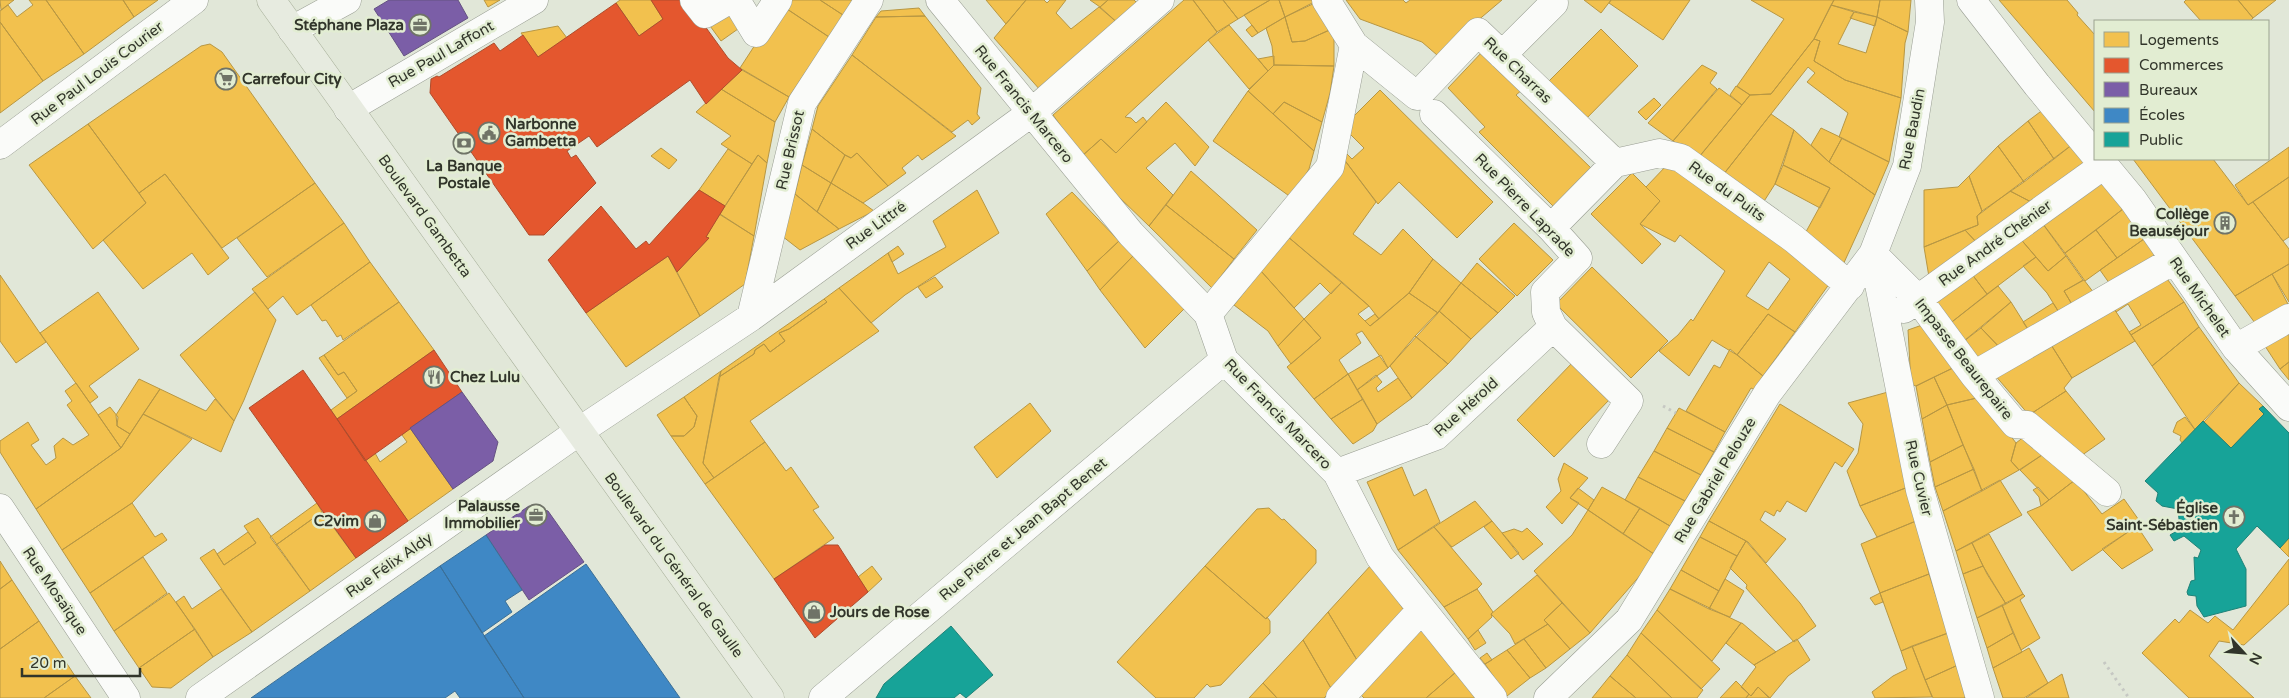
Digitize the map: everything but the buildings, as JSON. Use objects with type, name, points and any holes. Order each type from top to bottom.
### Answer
[{"type":"main road","name":"Boulevard Gambetta","points":[[271,0],[578,432]]},
{"type":"main road","name":"Boulevard du Général de Gaulle","points":[[578,432],[770,698]]},
{"type":"street","name":"Rue Paul Louis Courier","points":[[0,145],[194,0]]},
{"type":"street","points":[[292,30],[347,0]]},
{"type":"street","name":"Rue Paul Laffont","points":[[348,109],[534,0]]},
{"type":"street","points":[[694,0],[705,14],[729,0]]},
{"type":"street","points":[[736,0],[756,33],[778,0]]},
{"type":"street","name":"Rue Brissot","points":[[751,317],[802,103],[869,0]]},
{"type":"street","name":"Rue Francis Marcero","points":[[940,0],[1131,234],[1208,314],[1224,360],[1337,474],[1380,556],[1421,610],[1493,698]]},
{"type":"street","name":"Rue Littré","points":[[578,432],[751,317],[1031,113],[1160,0]]},
{"type":"street","name":"Rue Charras","points":[[1326,0],[1354,45],[1417,96],[1478,32],[1615,163]]},
{"type":"street","name":"Rue Baudin","points":[[1873,254],[1907,166],[1930,22],[1929,0]]},
{"type":"street","name":"Rue Michelet","points":[[1972,0],[2037,85],[2094,153]]},
{"type":"street","points":[[1502,55],[1554,3]]},
{"type":"street","points":[[1208,314],[1330,166],[1354,45]]},
{"type":"street","name":"Rue Pierre Laprade","points":[[1434,114],[1551,228],[1578,258],[1545,292],[1546,312],[1553,327]]},
{"type":"street","name":"Rue du Puits","points":[[1615,163],[1660,153],[1682,158],[1794,239],[1850,286]]},
{"type":"street","name":"Rue André Chénier","points":[[1887,322],[2098,160]]},
{"type":"street","name":"Rue Michelet","points":[[2100,160],[2133,200],[2236,348],[2289,407]]},
{"type":"street","points":[[1551,228],[1615,163]]},
{"type":"street","name":"Rue Gabriel Pelouze","points":[[1548,698],[1629,620],[1767,394],[1873,254]]},
{"type":"street","name":"Impasse Beaurepaire","points":[[1873,254],[1918,299],[1974,375],[2015,424],[2027,425],[2107,492]]},
{"type":"street","name":"Rue Cuvier","points":[[1873,254],[1920,490],[1980,698]]},
{"type":"street","points":[[1974,375],[2174,260]]},
{"type":"street","points":[[2236,348],[2289,318]]},
{"type":"street","points":[[1553,327],[1629,401],[1600,444]]},
{"type":"street","name":"Rue Hérold","points":[[1337,474],[1436,436],[1553,327]]},
{"type":"street","name":"Rue Pierre et Jean Bapt Benet","points":[[823,698],[1224,360]]},
{"type":"street","name":"Rue Félix Aldy","points":[[200,698],[578,432]]},
{"type":"street","name":"Rue Mosaïque","points":[[0,508],[126,698]]},
{"type":"street","points":[[1340,698],[1421,610]]},
{"type":"path","points":[[2104,662],[2129,698]]},
{"type":"place","name":"Stéphane Plaza","points":[[420,25]]},
{"type":"place","name":"Carrefour City","points":[[226,79]]},
{"type":"place","name":"Narbonne Gambetta","points":[[489,133]]},
{"type":"place","name":"La Banque Postale","points":[[464,143]]},
{"type":"place","name":"Collège Beauséjour","points":[[2225,223]]},
{"type":"place","name":"Chez Lulu","points":[[434,377]]},
{"type":"place","name":"Palausse Immobilier","points":[[536,515]]},
{"type":"place","name":"Église Saint-Sébastien","points":[[2234,517]]},
{"type":"place","name":"C2vim","points":[[375,521]]},
{"type":"place","name":"Jours de Rose","points":[[814,612]]}]
